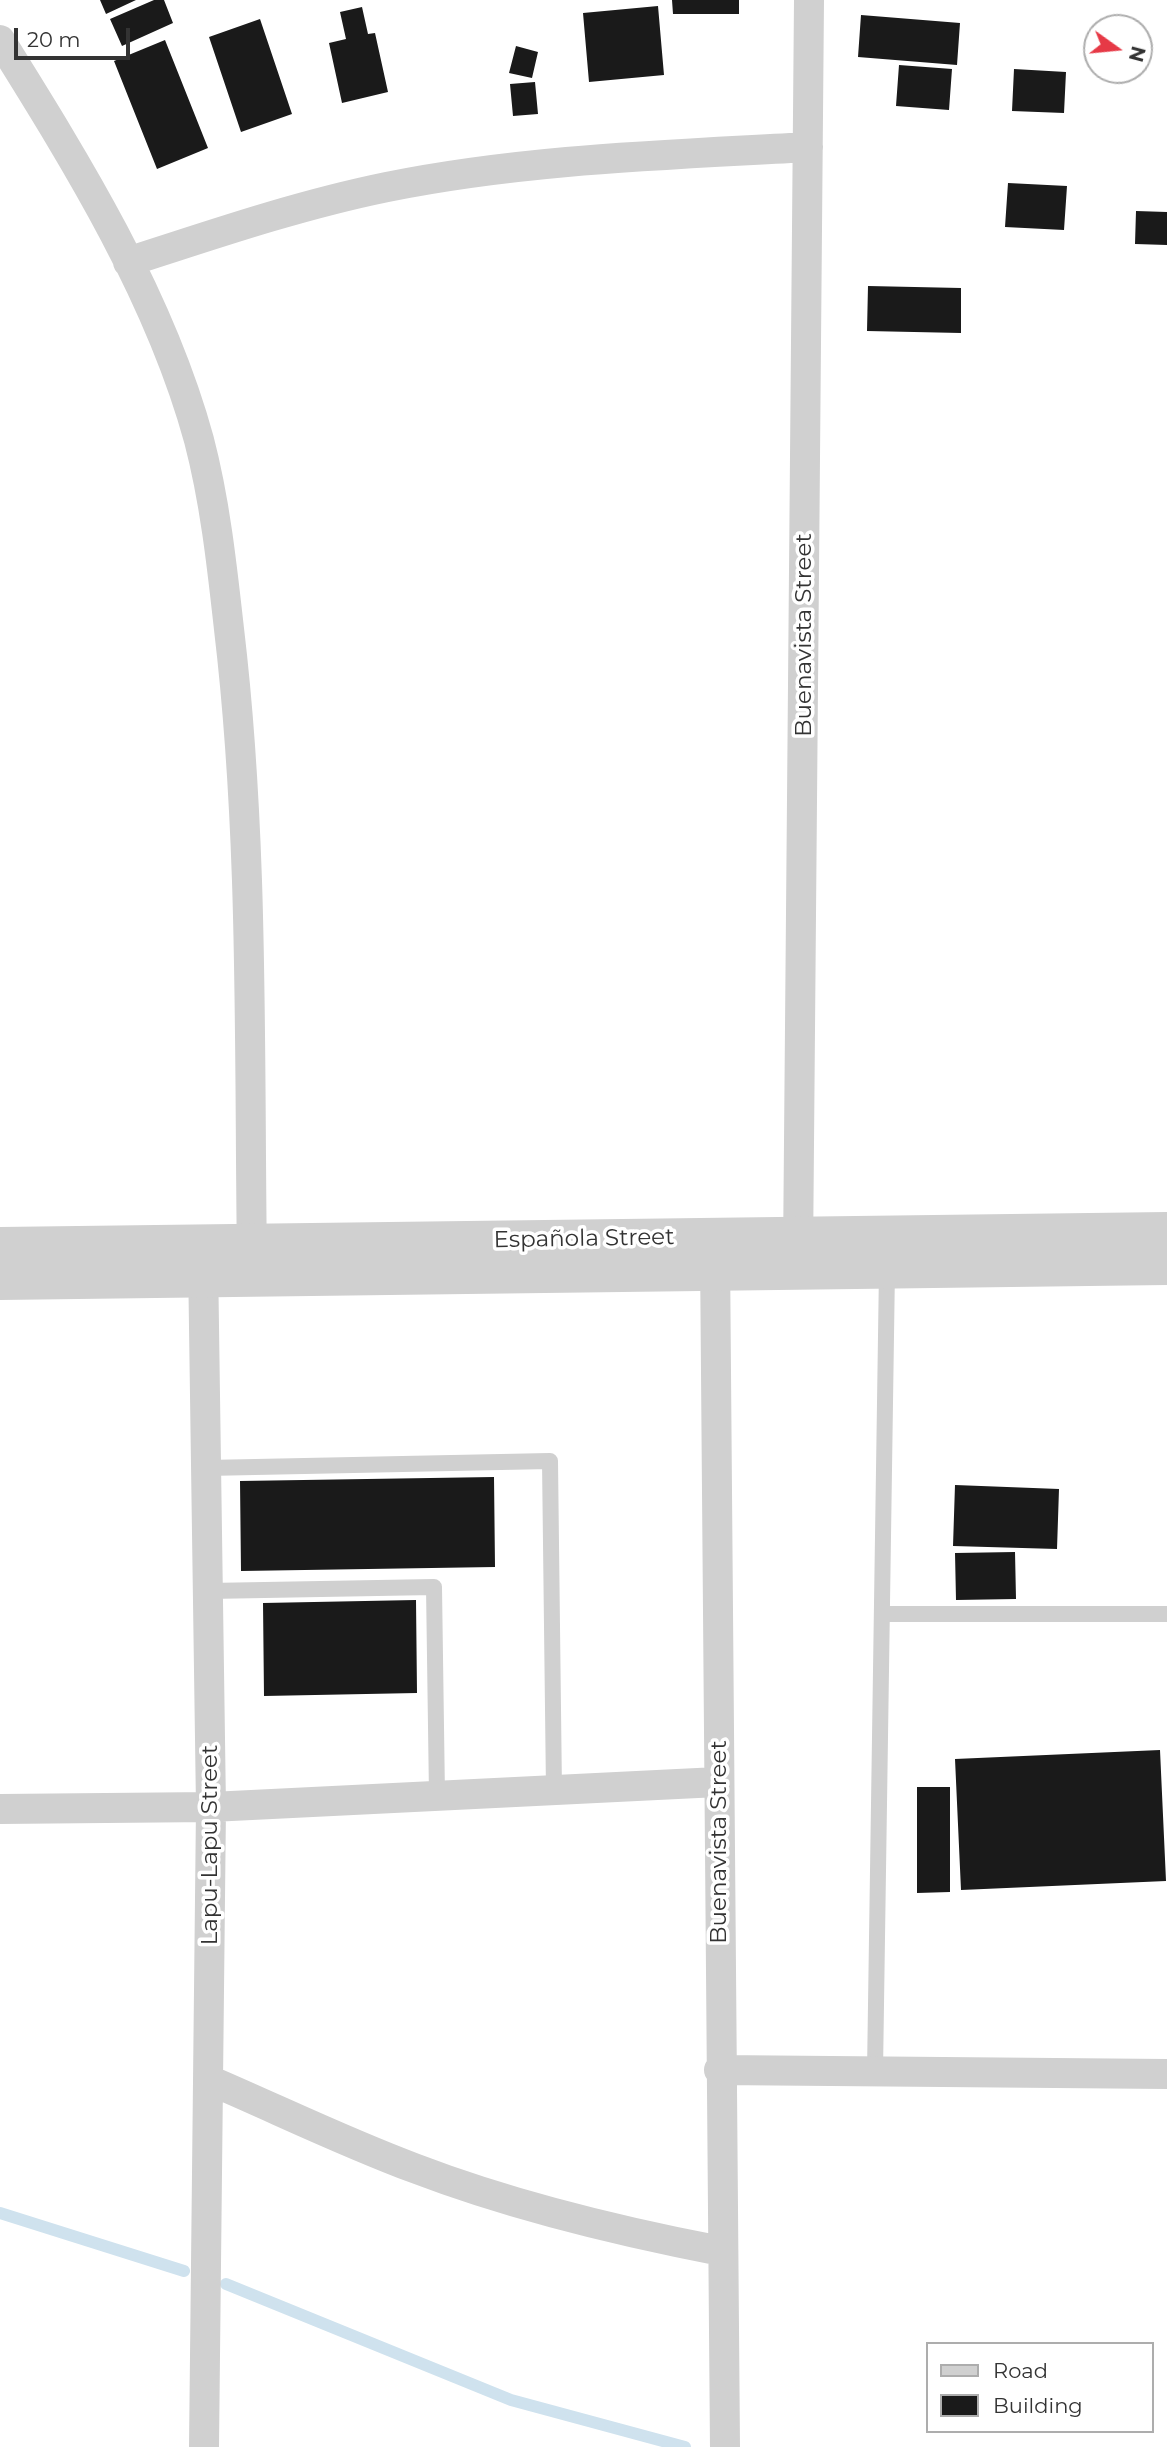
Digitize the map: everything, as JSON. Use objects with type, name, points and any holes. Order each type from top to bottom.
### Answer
[{"type":"street","name":"Buenavista Street","points":[[798,1253],[809,0]]},
{"type":"street","points":[[0,40],[52,124],[128,262],[167,347],[199,440],[220,547],[237,698],[244,804],[252,1260]]},
{"type":"street","points":[[128,262],[276,214],[388,187],[589,158],[808,147]]},
{"type":"street","name":"Española Street","points":[[887,1252],[1167,1231]]},
{"type":"street","name":"Española Street","points":[[0,1246],[203,1261]]},
{"type":"street","name":"Española Street","points":[[0,1281],[203,1261],[252,1260],[887,1252],[1167,1266]]},
{"type":"street","name":"Buenavista Street","points":[[715,1255],[719,2070],[725,2447]]},
{"type":"street","name":"Lapu-Lapu Street","points":[[203,1261],[211,1807],[204,2447]]},
{"type":"street","points":[[0,1809],[211,1807],[718,1783]]},
{"type":"street","points":[[719,2070],[1167,2074]]},
{"type":"street","points":[[209,2080],[413,2168],[495,2197],[652,2238],[721,2251]]},
{"type":"lane","points":[[875,2071],[887,1252]]},
{"type":"lane","points":[[206,1468],[550,1461],[554,1791]]},
{"type":"lane","points":[[208,1591],[434,1587],[437,1796]]},
{"type":"lane","points":[[882,1614],[1167,1614]]},
{"type":"building","points":[[100,0],[136,0],[106,14]]},
{"type":"building","points":[[154,0],[164,0],[173,23],[122,46],[110,19]]},
{"type":"building","points":[[672,0],[739,0],[739,14],[673,14]]},
{"type":"building","points":[[658,6],[664,75],[589,82],[583,13]]},
{"type":"building","points":[[362,7],[368,34],[375,33],[388,92],[342,103],[329,43],[346,39],[340,12]]},
{"type":"building","points":[[861,15],[960,23],[957,65],[858,57]]},
{"type":"building","points":[[260,19],[292,114],[241,132],[209,37]]},
{"type":"building","points":[[165,40],[208,148],[157,169],[114,61]]},
{"type":"building","points":[[516,46],[538,52],[532,78],[509,73]]},
{"type":"building","points":[[899,65],[952,69],[949,110],[896,106]]},
{"type":"building","points":[[1014,69],[1066,72],[1064,113],[1012,111]]},
{"type":"building","points":[[535,82],[538,114],[513,116],[510,84]]},
{"type":"building","points":[[1008,183],[1067,186],[1064,230],[1005,227]]},
{"type":"building","points":[[1136,211],[1167,212],[1167,245],[1135,244]]},
{"type":"building","points":[[868,286],[961,288],[961,333],[867,331]]},
{"type":"building","points":[[494,1477],[495,1567],[241,1571],[240,1481]]},
{"type":"building","points":[[955,1485],[1059,1489],[1057,1549],[953,1546]]},
{"type":"building","points":[[1015,1552],[1016,1599],[956,1600],[955,1553]]},
{"type":"building","points":[[416,1600],[417,1693],[264,1696],[263,1603]]},
{"type":"building","points":[[1160,1750],[1166,1881],[961,1890],[955,1759]]},
{"type":"building","points":[[917,1787],[950,1787],[950,1892],[917,1893]]},
{"type":"waterway","points":[[0,2213],[184,2271]]},
{"type":"waterway","points":[[226,2284],[511,2400],[685,2447]]}]
